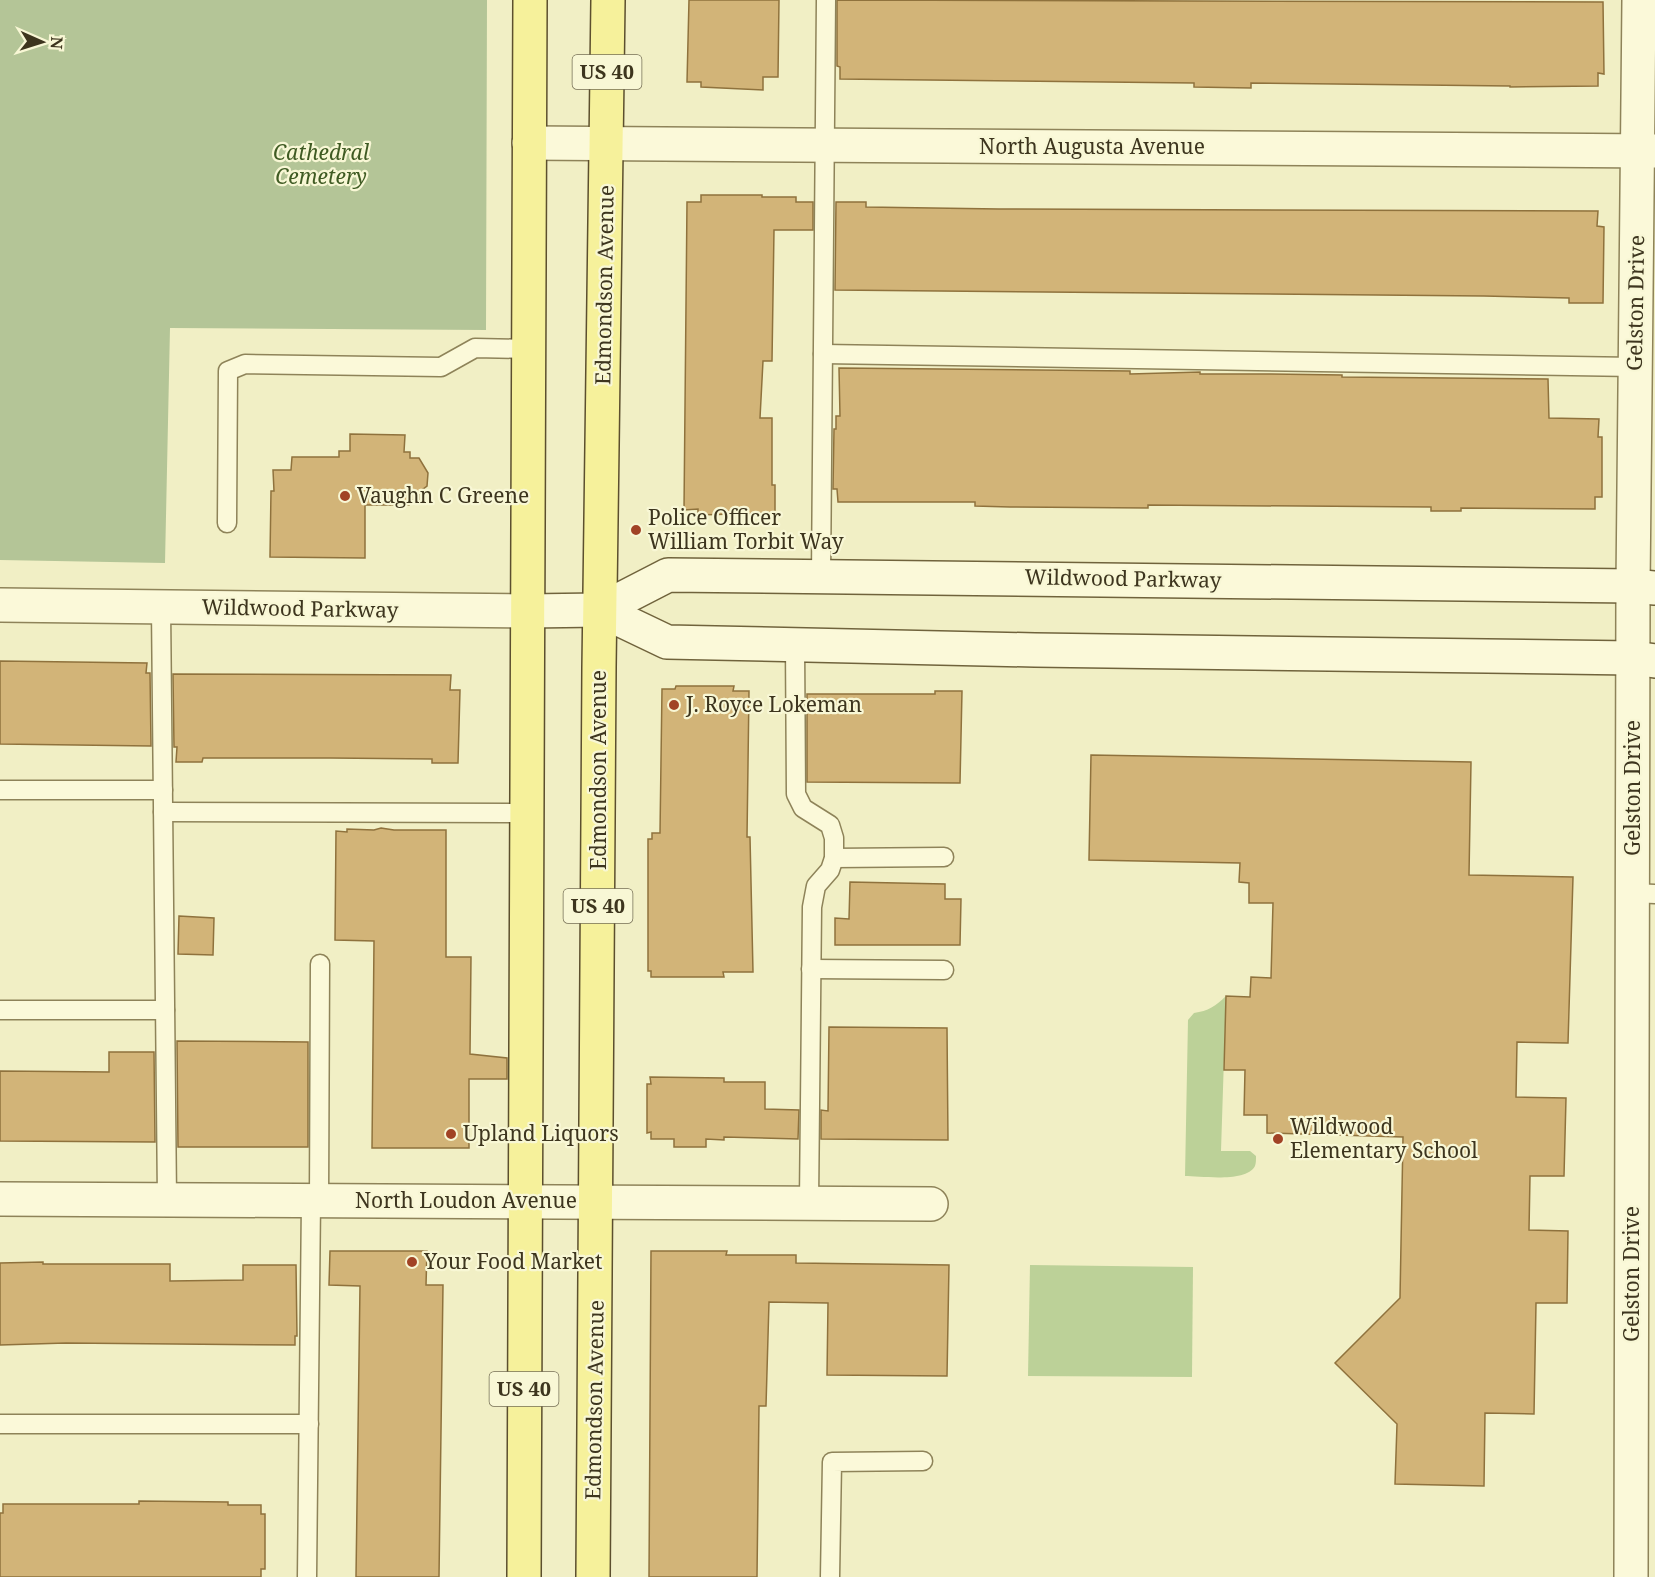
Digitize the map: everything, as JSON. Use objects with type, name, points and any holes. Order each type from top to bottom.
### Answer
[{"type":"main road","name":"US 40","points":[[524,1577],[530,0]]},
{"type":"main road","name":"Edmondson Avenue","points":[[593,1577],[600,610],[608,0]]},
{"type":"street","name":"Gelston Drive","points":[[1631,1577],[1644,893],[1644,587],[1635,367],[1645,327],[1646,151],[1639,0]]},
{"type":"street","name":"North Augusta Avenue","points":[[529,143],[1646,151]]},
{"type":"street","name":"Wildwood Parkway","points":[[600,610],[668,575],[1644,587]]},
{"type":"street","name":"Wildwood Parkway","points":[[0,605],[600,610],[667,642],[1644,660]]},
{"type":"street","name":"North Loudon Avenue","points":[[0,1199],[932,1204]]},
{"type":"lane","points":[[820,576],[826,0]]},
{"type":"lane","points":[[227,523],[228,371],[245,364],[441,367],[475,348],[529,350]]},
{"type":"lane","points":[[824,354],[1635,367]]},
{"type":"lane","points":[[161,607],[167,1200]]},
{"type":"lane","points":[[795,644],[796,794],[802,808],[830,825],[834,838],[834,858],[830,870],[816,886],[812,907],[808,1203]]},
{"type":"lane","points":[[0,790],[163,790]]},
{"type":"lane","points":[[163,812],[527,813]]},
{"type":"lane","points":[[834,858],[944,857]]},
{"type":"lane","points":[[307,1577],[320,964]]},
{"type":"lane","points":[[811,969],[944,970]]},
{"type":"lane","points":[[0,1011],[165,1010]]},
{"type":"lane","points":[[0,1424],[309,1424]]},
{"type":"lane","points":[[830,1577],[831,1462],[923,1461]]},
{"type":"green space","name":"Cathedral Cemetery","points":[[0,0],[487,0],[486,330],[170,328],[165,563],[0,560]]},
{"type":"green space","points":[[1226,996],[1221,1151],[1250,1151],[1256,1156],[1255,1166],[1243,1175],[1233,1177],[1185,1176],[1188,1020],[1194,1013],[1212,1008]]},
{"type":"green space","points":[[1030,1265],[1193,1267],[1192,1377],[1028,1376]]},
{"type":"building","points":[[689,0],[779,0],[778,77],[763,77],[763,90],[701,87],[701,82],[687,82]]},
{"type":"building","points":[[837,0],[1603,2],[1604,74],[1598,73],[1598,86],[1510,87],[1251,83],[1251,88],[1194,87],[1194,83],[840,79],[840,67],[837,66]]},
{"type":"building","points":[[701,195],[796,197],[796,202],[813,202],[813,230],[774,230],[772,361],[763,361],[760,418],[772,418],[772,485],[775,485],[775,513],[698,515],[698,509],[684,510],[687,202],[701,202]]},
{"type":"building","points":[[836,202],[866,202],[866,207],[999,209],[1598,211],[1597,226],[1604,227],[1603,303],[1569,303],[1569,298],[1484,296],[835,290]]},
{"type":"building","points":[[839,368],[1548,379],[1549,418],[1599,419],[1598,437],[1602,437],[1602,497],[1595,497],[1595,509],[1461,508],[1461,511],[1431,511],[1431,507],[1148,505],[1148,508],[1010,507],[975,506],[975,502],[838,502],[837,489],[833,489],[834,429],[836,429],[836,416],[840,416]]},
{"type":"building","name":"Vaughn C Greene","points":[[350,434],[405,435],[404,452],[410,452],[410,458],[419,458],[428,473],[427,486],[419,492],[419,500],[409,500],[409,505],[365,505],[365,558],[270,557],[273,470],[291,470],[292,457],[339,457],[339,451],[350,451]]},
{"type":"building","points":[[0,661],[147,663],[146,673],[150,673],[151,746],[0,744]]},
{"type":"building","points":[[173,674],[451,675],[450,690],[460,690],[458,763],[432,763],[432,759],[331,758],[203,758],[202,762],[176,762]]},
{"type":"building","points":[[676,686],[734,686],[733,691],[749,691],[747,837],[750,837],[753,972],[723,972],[724,977],[651,977],[651,971],[648,971],[648,839],[652,839],[652,833],[660,833],[662,689],[675,689]]},
{"type":"building","points":[[935,691],[962,691],[960,783],[807,782],[807,694],[935,694]]},
{"type":"building","name":"Wildwood Elementary School","points":[[1091,755],[1471,762],[1469,875],[1573,877],[1568,1043],[1517,1042],[1516,1097],[1566,1098],[1564,1176],[1530,1176],[1529,1230],[1568,1231],[1567,1303],[1536,1303],[1534,1414],[1485,1413],[1484,1486],[1395,1484],[1397,1424],[1335,1363],[1400,1298],[1403,1137],[1267,1133],[1267,1115],[1244,1115],[1245,1070],[1224,1070],[1226,996],[1250,997],[1251,977],[1271,978],[1273,903],[1249,903],[1249,883],[1239,882],[1240,863],[1089,860]]},
{"type":"building","points":[[381,828],[446,830],[446,957],[471,957],[470,1054],[507,1058],[507,1079],[469,1079],[469,1148],[372,1148],[374,941],[335,940],[336,831]]},
{"type":"building","points":[[850,882],[945,884],[945,899],[961,899],[960,945],[835,945],[835,918],[849,919]]},
{"type":"building","points":[[179,916],[214,918],[213,955],[178,954]]},
{"type":"building","points":[[829,1027],[947,1028],[948,1140],[821,1139],[821,1110],[828,1111]]},
{"type":"building","points":[[177,1041],[308,1042],[308,1147],[178,1147]]},
{"type":"building","points":[[109,1052],[154,1052],[155,1142],[0,1141],[0,1071],[109,1072]]},
{"type":"building","points":[[650,1077],[724,1078],[724,1082],[765,1082],[765,1109],[799,1110],[798,1139],[724,1137],[724,1140],[706,1139],[706,1147],[674,1147],[674,1139],[651,1139],[651,1132],[647,1133],[647,1084],[651,1084]]},
{"type":"building","points":[[330,1251],[427,1251],[426,1285],[443,1285],[439,1577],[356,1577],[360,1286],[329,1285]]},
{"type":"building","points":[[651,1251],[727,1251],[726,1255],[796,1255],[796,1263],[949,1265],[947,1376],[827,1375],[828,1303],[769,1302],[766,1406],[759,1406],[757,1577],[649,1577]]},
{"type":"building","points":[[43,1262],[43,1264],[170,1264],[170,1281],[243,1280],[243,1265],[296,1265],[297,1336],[295,1336],[295,1345],[66,1343],[0,1345],[0,1263]]},
{"type":"building","points":[[139,1501],[228,1502],[228,1505],[261,1505],[261,1514],[265,1514],[265,1569],[261,1569],[261,1577],[0,1577],[0,1513],[3,1513],[3,1504],[139,1504]]},
{"type":"place","name":"Vaughn C Greene","points":[[345,496]]},
{"type":"place","name":"Police Officer William Torbit Way","points":[[636,530]]},
{"type":"place","name":"J. Royce Lokeman","points":[[674,705]]},
{"type":"place","name":"Upland Liquors","points":[[451,1134]]},
{"type":"place","name":"Wildwood Elementary School","points":[[1278,1139]]},
{"type":"place","name":"Your Food Market","points":[[412,1262]]}]
